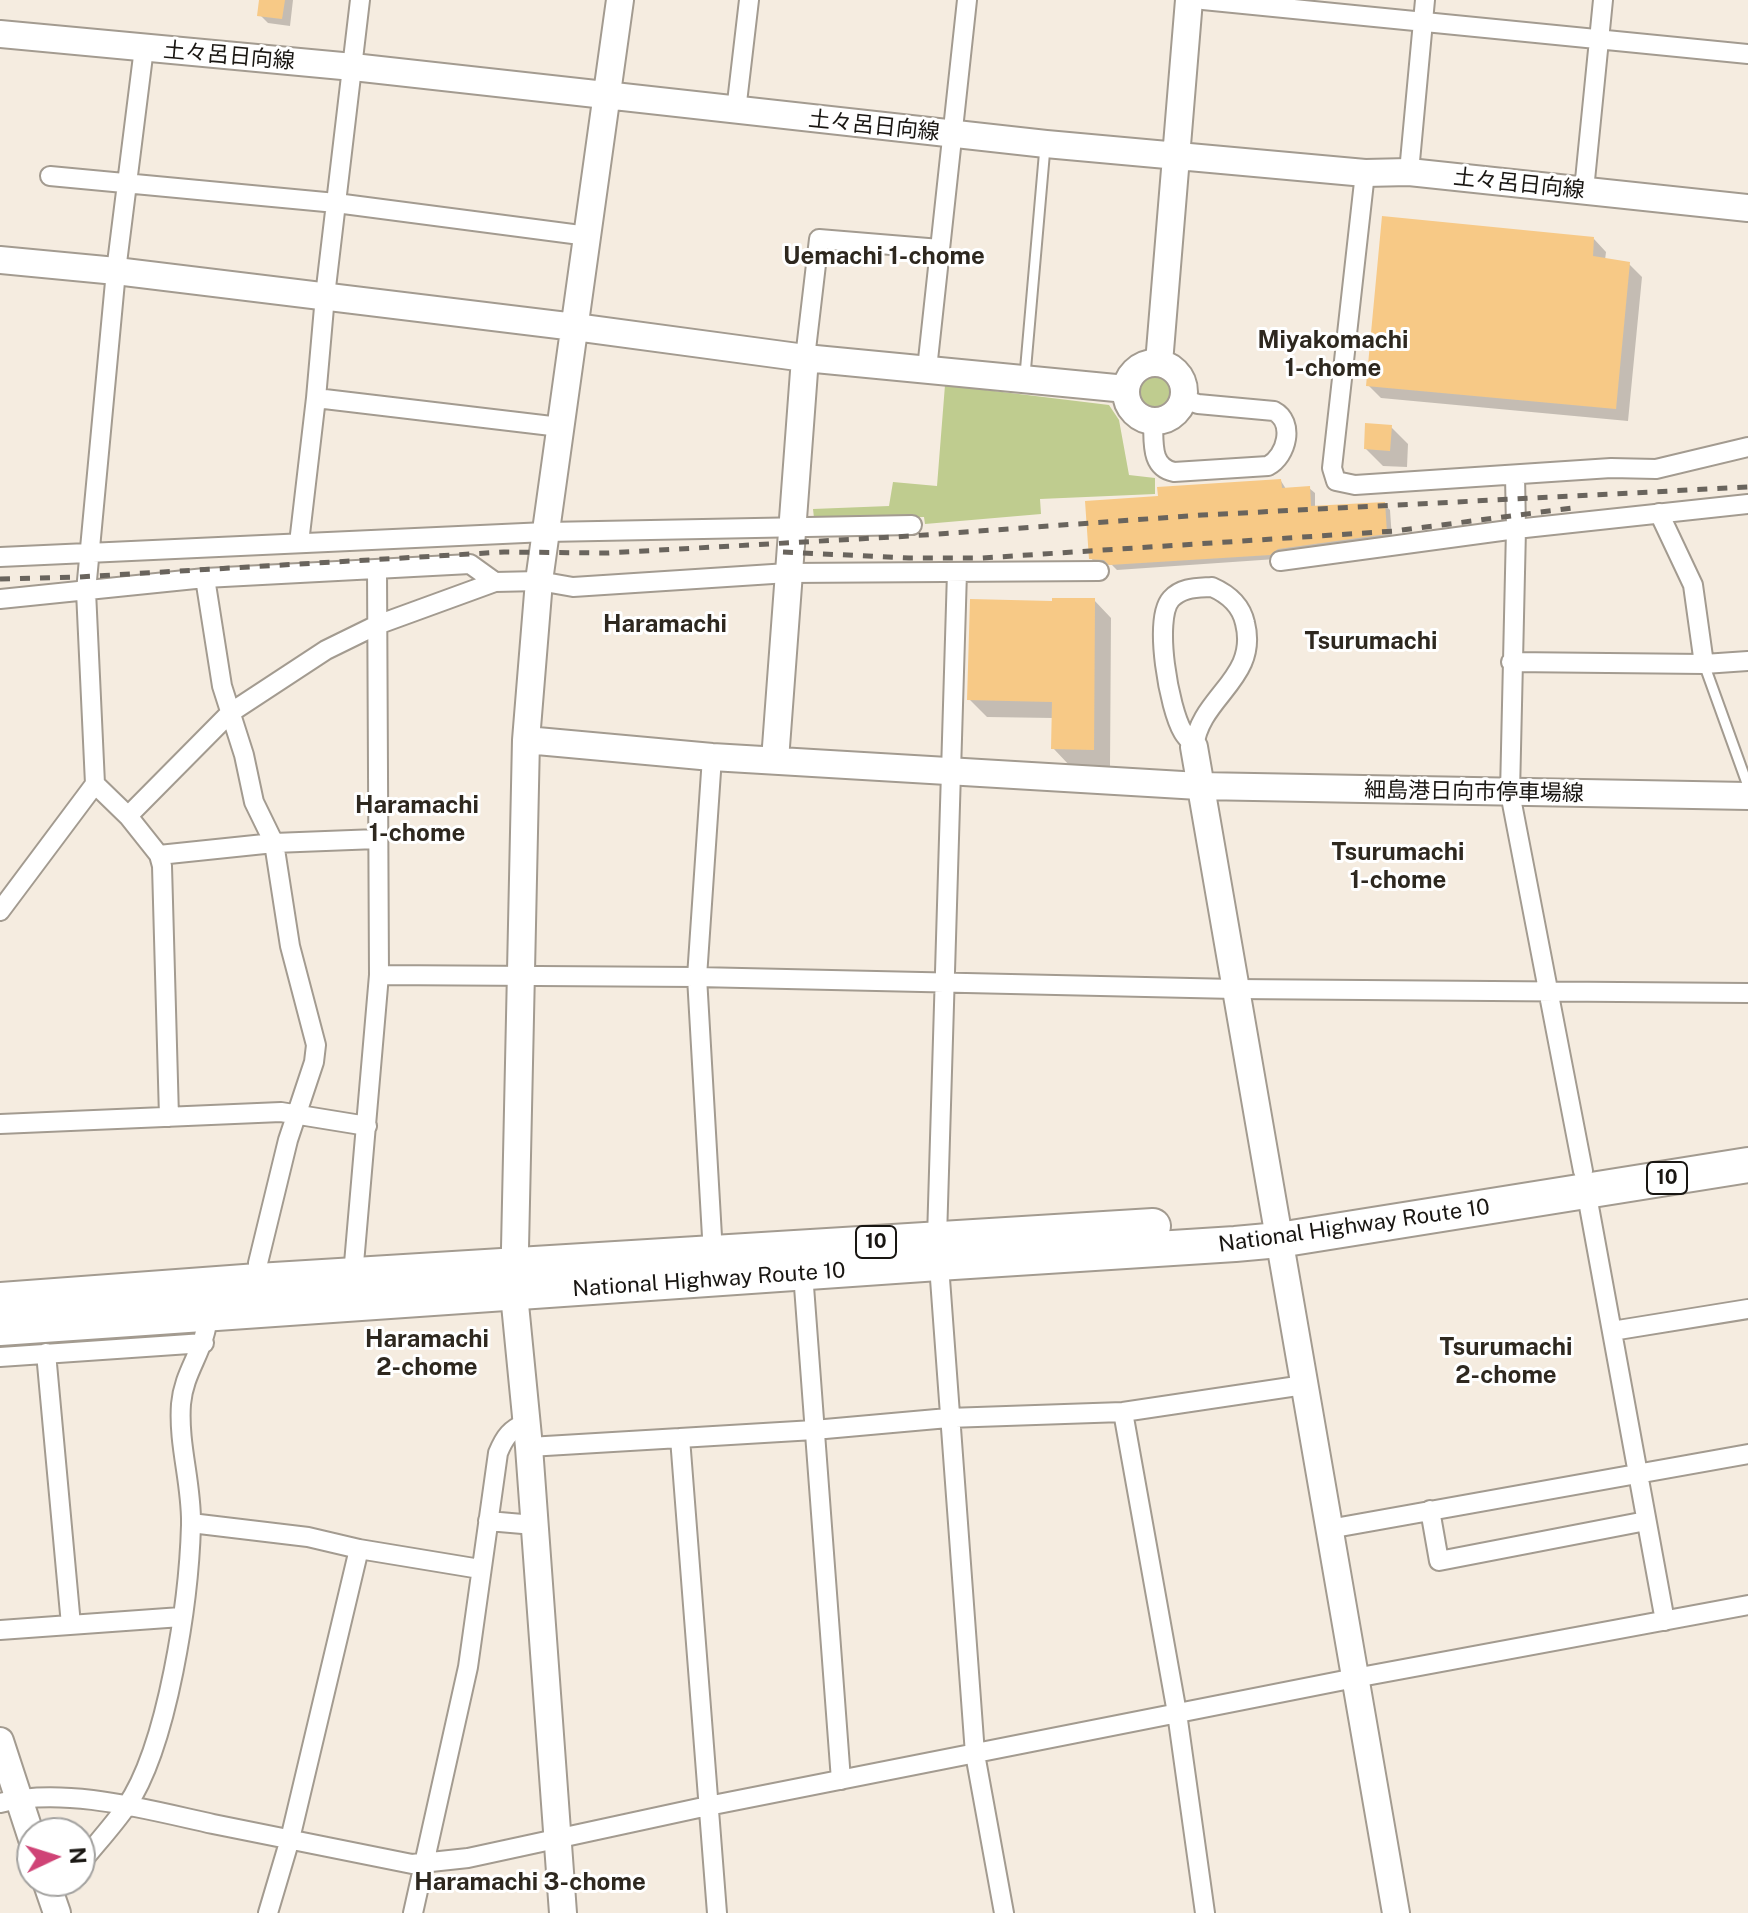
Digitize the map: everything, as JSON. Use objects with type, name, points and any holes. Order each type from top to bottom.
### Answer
[{"type":"highway","name":"National Highway Route 10","points":[[1585,1181],[1748,1142]]},
{"type":"highway","name":"National Highway Route 10","points":[[0,1328],[206,1327],[514,1280],[713,1254],[937,1250],[1277,1229],[1585,1181],[1748,1165]]},
{"type":"highway","name":"National Highway Route 10","points":[[0,1300],[353,1275],[514,1280],[803,1273],[937,1250]]},
{"type":"street","points":[[299,543],[360,0]]},
{"type":"street","points":[[563,1913],[514,1280],[526,740],[539,581],[620,0]]},
{"type":"street","points":[[736,111],[749,0]]},
{"type":"street","points":[[927,369],[967,0]]},
{"type":"street","points":[[1159,363],[1189,0]]},
{"type":"street","points":[[1203,0],[1748,54]]},
{"type":"street","points":[[1409,172],[1425,0]]},
{"type":"street","points":[[1584,190],[1603,0]]},
{"type":"street","name":"土々呂日向線","points":[[0,34],[353,67],[1046,144],[1365,173],[1409,172],[1748,208]]},
{"type":"street","points":[[0,911],[95,784],[86,591],[116,271],[144,48]]},
{"type":"street","points":[[1365,173],[1332,468],[1336,481],[1355,485],[1611,468],[1656,469],[1748,447]]},
{"type":"street","points":[[50,176],[336,203],[588,236]]},
{"type":"street","points":[[775,760],[805,358],[819,239],[940,249]]},
{"type":"street","points":[[0,260],[325,296],[805,358],[1126,389]]},
{"type":"street","points":[[1159,363],[1174,369],[1184,391],[1183,399],[1172,416],[1153,422],[1144,419],[1130,407],[1126,389],[1134,372],[1141,366],[1159,363]]},
{"type":"street","points":[[316,398],[560,427]]},
{"type":"street","points":[[1153,422],[1157,462],[1165,470],[1268,466],[1283,453],[1285,422],[1274,411],[1198,404],[1183,399]]},
{"type":"street","points":[[1515,475],[1510,793],[1665,1621]]},
{"type":"street","points":[[1280,561],[1516,529],[1748,504]]},
{"type":"street","points":[[1659,513],[1693,585],[1704,664]]},
{"type":"street","points":[[0,557],[546,532],[912,525]]},
{"type":"street","points":[[0,599],[205,578],[470,564],[495,582]]},
{"type":"street","points":[[353,1275],[379,975],[377,569]]},
{"type":"street","points":[[128,816],[230,713],[326,650],[377,625],[495,582],[539,581],[573,587],[788,573],[1099,571]]},
{"type":"street","points":[[957,572],[937,1250],[975,1754],[1004,1913]]},
{"type":"street","points":[[205,578],[222,686],[244,755],[254,802],[274,843],[290,946],[316,1045],[314,1062],[288,1140],[258,1263],[258,1281]]},
{"type":"street","points":[[1194,747],[1182,731],[1176,714],[1161,636],[1162,617],[1168,602],[1177,593],[1188,588],[1212,587],[1226,593],[1244,616],[1247,651],[1233,680],[1205,713],[1196,730],[1194,747],[1199,786],[1396,1913]]},
{"type":"street","points":[[1511,662],[1704,664],[1748,661]]},
{"type":"street","name":"細島港日向市停車場線","points":[[526,740],[712,757],[1199,786],[1748,796]]},
{"type":"street","points":[[712,757],[697,977],[713,1254]]},
{"type":"street","points":[[95,784],[128,816],[159,855],[162,866],[169,1117]]},
{"type":"street","points":[[159,855],[274,843],[377,839]]},
{"type":"street","points":[[379,975],[697,977],[1235,989],[1748,993]]},
{"type":"street","points":[[0,1124],[281,1112],[367,1126]]},
{"type":"street","points":[[803,1273],[841,1780]]},
{"type":"street","points":[[1612,1331],[1748,1309]]},
{"type":"street","points":[[0,1357],[46,1353],[206,1327],[182,1399],[180,1430],[191,1523],[181,1617],[161,1728],[127,1805],[96,1844]]},
{"type":"street","points":[[46,1353],[71,1625]]},
{"type":"street","points":[[413,1913],[468,1667],[480,1569],[501,1445],[511,1429],[528,1435],[680,1438],[948,1418],[1123,1412],[1304,1385]]},
{"type":"street","points":[[1123,1412],[1177,1713],[1205,1913]]},
{"type":"street","points":[[680,1438],[717,1913]]},
{"type":"street","points":[[1329,1529],[1748,1454]]},
{"type":"street","points":[[1430,1510],[1439,1561],[1646,1521]]},
{"type":"street","points":[[488,1521],[534,1525]]},
{"type":"street","points":[[191,1523],[308,1537],[359,1549],[480,1569]]},
{"type":"street","points":[[268,1913],[290,1839],[359,1549]]},
{"type":"street","points":[[0,1741],[9,1801],[49,1797],[127,1805],[412,1864],[426,1864],[1355,1678],[1748,1605]]},
{"type":"street","points":[[0,1630],[181,1617]]},
{"type":"lane","points":[[1024,378],[1046,144]]},
{"type":"lane","points":[[1704,664],[1748,786]]},
{"type":"green space","points":[[1156,376],[1168,381],[1173,393],[1168,405],[1156,410],[1144,405],[1139,393],[1144,381]]},
{"type":"green space","points":[[945,385],[1109,405],[1119,420],[1129,475],[1155,478],[1155,494],[1040,499],[1041,514],[925,524],[924,517],[814,518],[813,509],[889,506],[893,482],[937,486]]},
{"type":"building","points":[[259,0],[285,0],[282,19],[257,16]]},
{"type":"building","points":[[1382,216],[1594,237],[1593,256],[1630,262],[1616,409],[1366,386]]},
{"type":"building","points":[[1365,423],[1392,425],[1390,451],[1364,449]]},
{"type":"building","points":[[1281,479],[1282,488],[1310,486],[1311,506],[1385,502],[1387,534],[1278,549],[1270,555],[1109,565],[1104,560],[1089,559],[1085,501],[1158,496],[1157,487]]},
{"type":"building","points":[[1052,598],[1095,598],[1094,750],[1051,749],[1052,702],[967,700],[970,599],[1052,601]]},
{"type":"railway","points":[[0,579],[504,552],[608,553],[1202,515],[1748,487]]},
{"type":"railway","points":[[783,552],[982,558],[1395,531],[1580,507]]},
{"type":"district","name":"Uemachi 1-chome","points":[[884,257]]},
{"type":"district","name":"Miyakomachi 1-chome","points":[[1333,355]]},
{"type":"district","name":"Haramachi","points":[[665,625]]},
{"type":"district","name":"Tsurumachi","points":[[1371,642]]},
{"type":"district","name":"Haramachi 1-chome","points":[[417,820]]},
{"type":"district","name":"Tsurumachi 1-chome","points":[[1398,867]]},
{"type":"district","name":"Haramachi 2-chome","points":[[427,1354]]},
{"type":"district","name":"Tsurumachi 2-chome","points":[[1506,1362]]},
{"type":"district","name":"Haramachi 3-chome","points":[[530,1883]]}]
